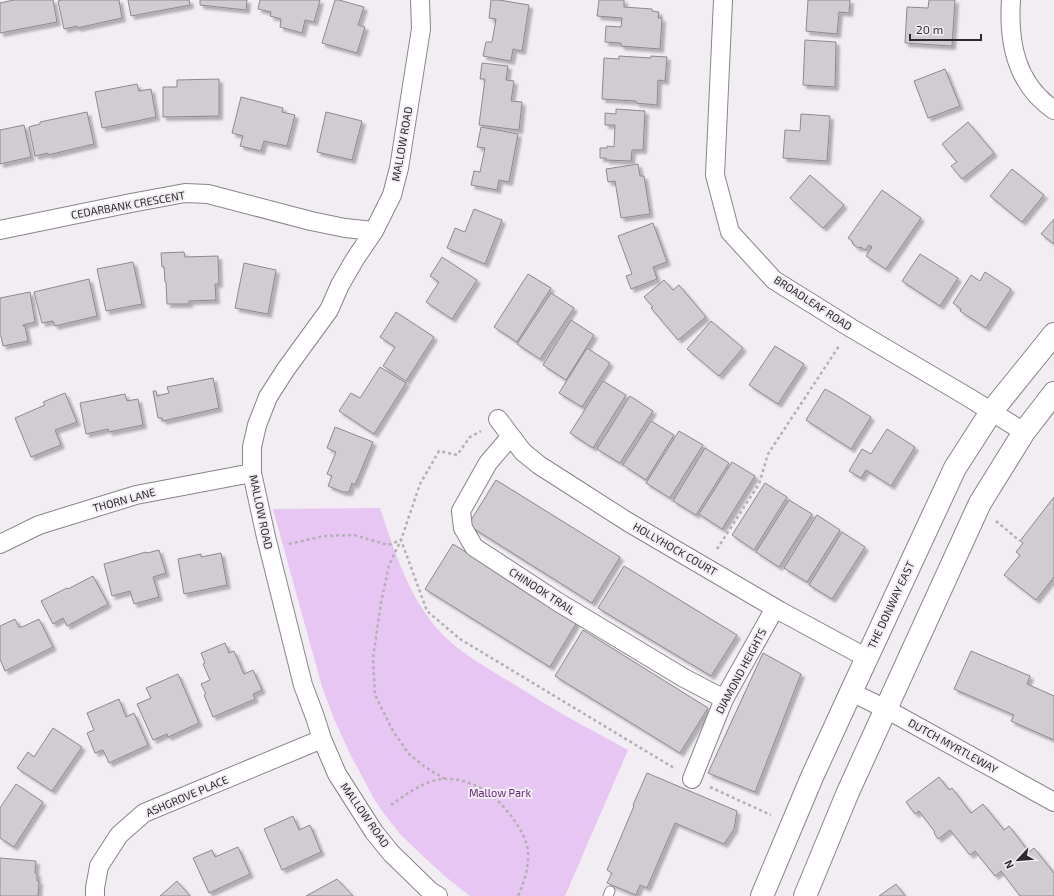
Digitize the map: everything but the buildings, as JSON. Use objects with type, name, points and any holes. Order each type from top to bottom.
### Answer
[{"type":"street","name":"MALLOW ROAD","points":[[420,0],[421,29],[399,168],[392,194],[374,231],[355,258],[340,285],[329,310],[286,369],[268,397],[257,425],[252,447],[252,473],[266,538],[303,685],[322,740],[337,774],[374,832],[391,853],[438,896]]},
{"type":"street","name":"BROADLEAF ROAD","points":[[723,0],[715,175],[730,232],[774,280],[1024,432]]},
{"type":"street","points":[[1011,0],[1010,14],[1012,44],[1018,65],[1027,84],[1044,103],[1054,110]]},
{"type":"street","name":"CEDARBANK CRESCENT","points":[[0,230],[131,202],[185,193],[208,194],[311,221],[345,228],[374,231]]},
{"type":"street","name":"THE DONWAY EAST","points":[[762,896],[812,777],[850,692],[955,468],[991,412],[1054,334]]},
{"type":"street","points":[[805,896],[848,792],[980,503],[1024,432],[1054,393]]},
{"type":"street","name":"HOLLYHOCK COURT","points":[[498,419],[523,452],[539,465],[628,522],[775,608],[867,658]]},
{"type":"street","name":"CHINOOK TRAIL","points":[[511,436],[488,463],[461,511],[463,528],[474,547],[558,602],[684,678],[724,699]]},
{"type":"street","name":"THORN LANE","points":[[0,544],[39,525],[136,495],[252,473]]},
{"type":"street","name":"DIAMOND HEIGHTS","points":[[692,779],[724,699],[775,608]]},
{"type":"street","name":"DUTCH MYRTLEWAY","points":[[850,692],[886,709],[1054,802]]},
{"type":"street","name":"ASHGROVE PLACE","points":[[95,896],[99,866],[119,835],[144,813],[322,740]]},
{"type":"path","points":[[705,566],[759,484],[768,454],[851,328]]},
{"type":"path","points":[[445,779],[425,767],[409,754],[392,731],[375,695],[373,658],[381,603],[389,565],[401,540],[420,484],[439,450],[457,454],[470,437],[498,419]]},
{"type":"path","points":[[994,520],[1020,540]]},
{"type":"path","points":[[294,542],[324,536],[354,535],[388,545],[401,540]]},
{"type":"path","points":[[401,540],[427,611],[460,639],[692,779],[773,816]]},
{"type":"path","points":[[391,805],[420,786],[435,780],[452,779],[472,784],[484,790],[497,801],[517,824],[526,839],[528,856],[526,877],[518,896]]},
{"type":"green space","name":"Mallow Park","points":[[380,508],[401,567],[414,595],[431,621],[448,640],[479,663],[551,707],[628,750],[565,896],[470,896],[447,878],[401,835],[374,799],[350,754],[334,719],[322,687],[273,509]]}]
